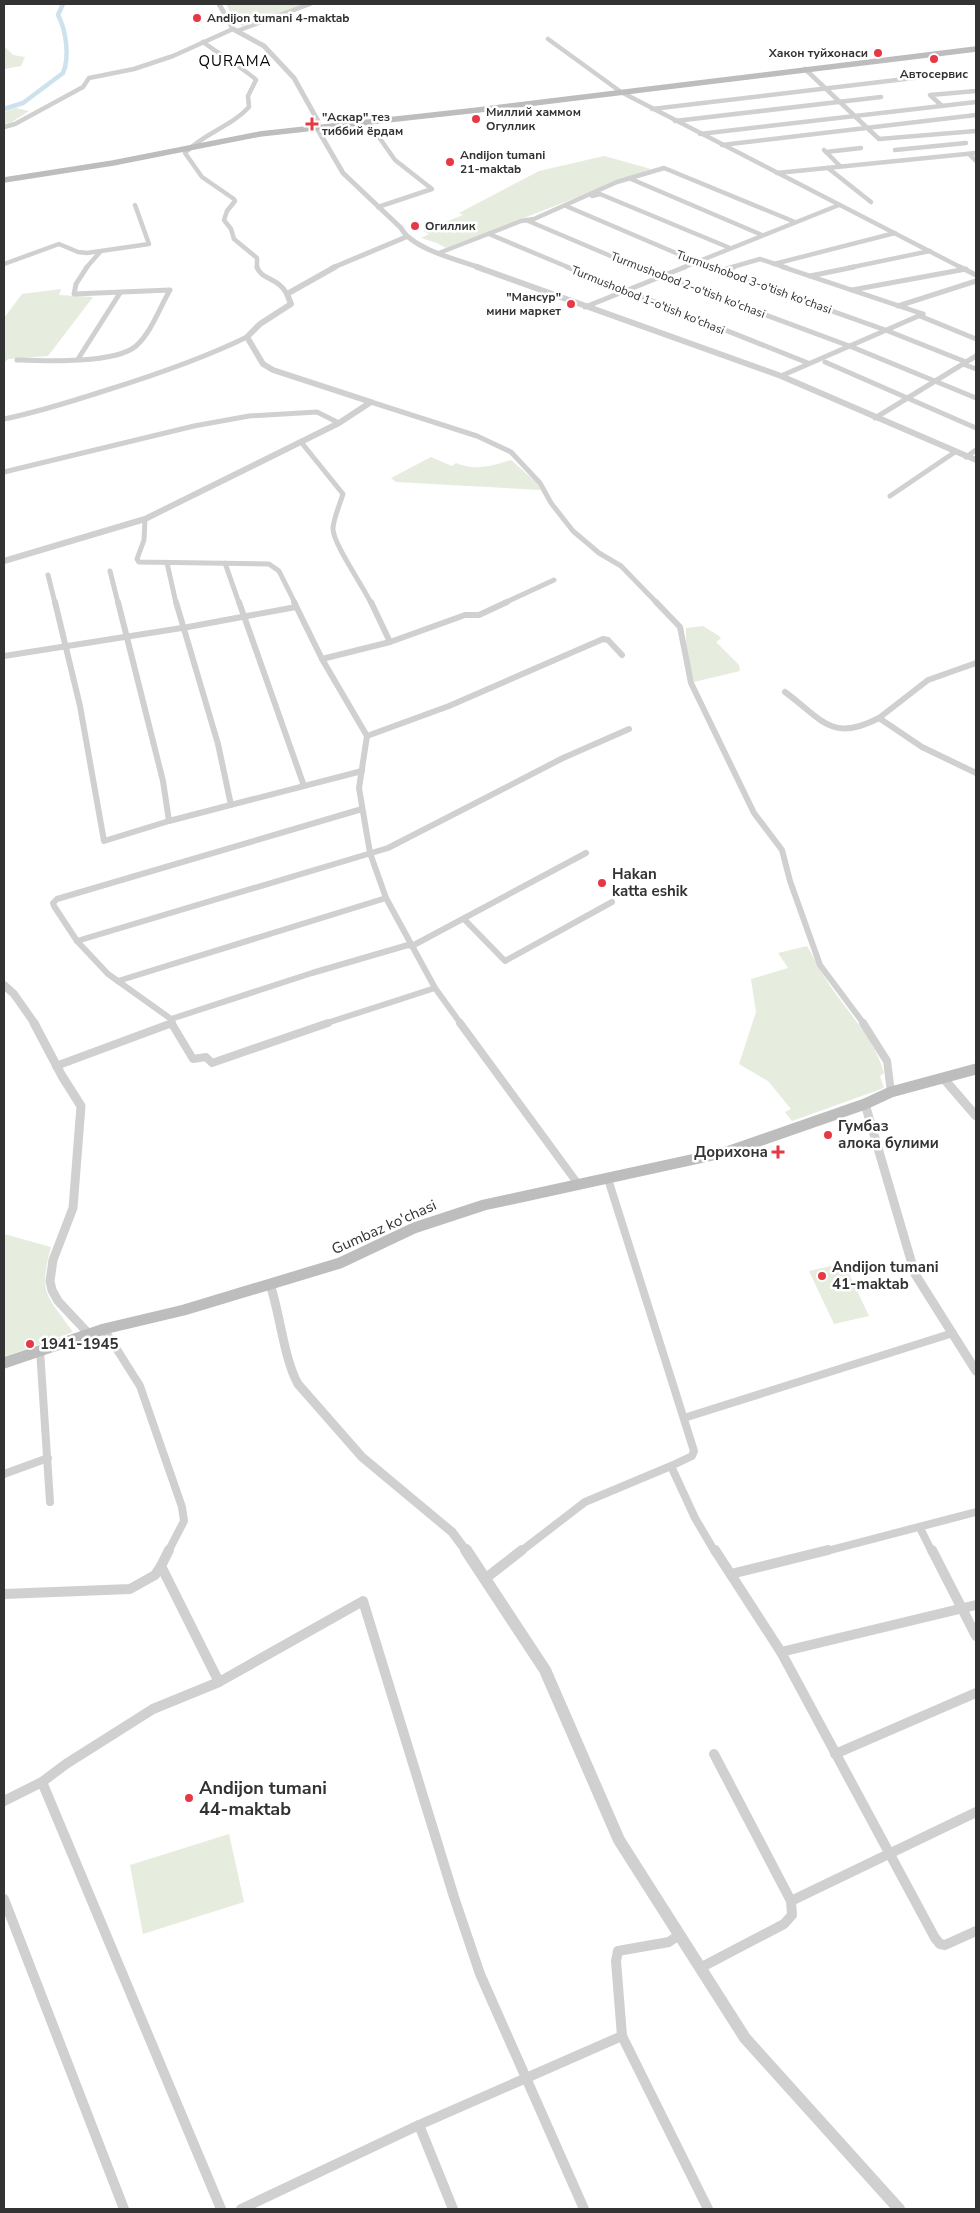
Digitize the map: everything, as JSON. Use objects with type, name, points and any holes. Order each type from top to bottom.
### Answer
[{"type":"main road","points":[[4,180],[188,149],[260,134],[369,123],[976,49]]},
{"type":"main road","name":"Gumbaz ko'chasi","points":[[4,1363],[104,1329],[184,1310],[340,1263],[445,1216],[578,1184],[727,1152],[865,1104],[891,1092],[976,1069]]},
{"type":"street","points":[[219,4],[235,30],[264,46],[294,78],[318,121],[318,128],[343,173],[401,228],[406,238],[439,253],[781,376],[976,460]]},
{"type":"street","points":[[4,127],[15,124],[83,87],[89,78],[134,69],[176,55],[203,42],[310,4]]},
{"type":"street","points":[[548,39],[621,92],[976,275]]},
{"type":"street","points":[[4,418],[34,413],[174,369],[247,337],[260,324],[291,304],[281,284],[258,272],[256,267],[257,258],[234,239],[231,229],[224,220],[227,211],[235,201],[234,199],[202,180],[193,170],[185,153],[198,138],[239,119],[249,107],[248,96],[256,80],[252,75],[238,68],[203,42]]},
{"type":"street","points":[[806,69],[877,138],[976,132]]},
{"type":"street","points":[[652,109],[922,77]]},
{"type":"street","points":[[941,106],[930,95],[976,91]]},
{"type":"street","points":[[675,121],[881,97]]},
{"type":"street","points":[[700,134],[976,102]]},
{"type":"street","points":[[722,145],[976,115]]},
{"type":"street","points":[[369,123],[395,160],[432,189],[378,207]]},
{"type":"street","points":[[885,139],[904,160]]},
{"type":"street","points":[[895,150],[966,142]]},
{"type":"street","points":[[840,166],[825,150],[861,148]]},
{"type":"street","points":[[777,173],[976,153]]},
{"type":"street","points":[[969,154],[976,161]]},
{"type":"street","points":[[592,196],[595,191],[664,168],[795,222]]},
{"type":"street","points":[[828,168],[871,202]]},
{"type":"street","points":[[631,179],[762,235]]},
{"type":"street","points":[[439,253],[600,194],[730,248]]},
{"type":"street","points":[[4,264],[59,244],[78,252],[100,252],[149,244],[134,205]]},
{"type":"street","points":[[585,306],[839,205]]},
{"type":"street","name":"Turmushobod 3-o'tish ko'chasi","points":[[566,206],[718,272],[888,331],[976,369]]},
{"type":"street","name":"Turmushobod 2-o'tish ko'chasi","points":[[526,220],[658,276],[852,346],[976,398]]},
{"type":"street","points":[[774,264],[895,233]]},
{"type":"street","name":"Turmushobod 1-o'tish ko'chasi","points":[[489,234],[623,290],[808,363]]},
{"type":"street","points":[[287,294],[332,268],[406,238]]},
{"type":"street","points":[[810,276],[930,251]]},
{"type":"street","points":[[17,360],[78,359],[104,356],[135,348],[170,290],[77,295],[73,293],[83,273],[100,252]]},
{"type":"street","points":[[718,272],[758,259],[923,314],[920,316]]},
{"type":"street","points":[[850,291],[966,270]]},
{"type":"street","points":[[898,306],[976,281]]},
{"type":"street","points":[[78,359],[120,293]]},
{"type":"street","points":[[781,376],[920,316],[976,339]]},
{"type":"street","points":[[247,337],[263,364],[274,370],[430,419],[488,440],[511,452],[540,483],[551,503],[573,531],[599,553],[621,566],[680,627],[691,683],[754,814],[775,838],[782,850],[790,881],[812,937],[811,947],[835,987],[867,1026],[887,1061],[891,1092]]},
{"type":"street","points":[[875,418],[976,356]]},
{"type":"street","points":[[825,362],[976,428]]},
{"type":"street","points":[[4,561],[145,519],[265,458],[340,423],[371,402]]},
{"type":"street","points":[[4,472],[194,426],[249,416],[317,412],[340,423]]},
{"type":"street","points":[[301,442],[343,494],[333,527],[334,541],[360,580],[390,642]]},
{"type":"street","points":[[966,456],[976,450]]},
{"type":"street","points":[[890,496],[955,452]]},
{"type":"street","points":[[145,519],[146,527],[143,546],[137,561],[144,563],[225,563],[275,566],[322,659],[367,736],[359,788],[370,853],[386,898],[435,988],[578,1184]]},
{"type":"street","points":[[167,563],[174,598],[225,766],[231,805]]},
{"type":"street","points":[[225,563],[304,786]]},
{"type":"street","points":[[110,570],[163,781],[169,821]]},
{"type":"street","points":[[48,575],[80,706],[104,840],[169,821],[362,771]]},
{"type":"street","points":[[322,659],[390,642],[465,615],[479,615],[554,580]]},
{"type":"street","points":[[4,656],[244,617],[296,606]]},
{"type":"street","points":[[367,736],[458,703],[603,640],[608,640],[622,655]]},
{"type":"street","points":[[785,692],[810,710],[824,724],[840,731],[848,732],[867,726],[928,680],[976,663]]},
{"type":"street","points":[[879,718],[922,747],[976,774]]},
{"type":"street","points":[[77,941],[388,848],[563,758],[629,729]]},
{"type":"street","points":[[362,809],[57,899],[53,903],[77,941],[95,964],[171,1022],[193,1058],[206,1057],[212,1063],[379,1005],[435,988]]},
{"type":"street","points":[[56,1066],[171,1022],[312,973],[408,945],[412,946],[586,854]]},
{"type":"street","points":[[118,982],[386,898]]},
{"type":"street","points":[[464,919],[505,961],[612,902]]},
{"type":"street","points":[[4,986],[14,994],[40,1031],[56,1066],[78,1099],[81,1114],[73,1208],[70,1221],[56,1253],[50,1284],[55,1295],[89,1334]]},
{"type":"street","points":[[944,1079],[976,1116]]},
{"type":"street","points":[[865,1104],[915,1274],[976,1371]]},
{"type":"street","points":[[486,1578],[584,1502],[671,1466],[692,1456],[694,1451],[608,1178]]},
{"type":"street","points":[[270,1284],[279,1312],[292,1373],[298,1384],[362,1457],[452,1532],[486,1578],[545,1670],[619,1840],[745,2038],[899,2209]]},
{"type":"street","points":[[4,1594],[130,1589],[155,1575],[184,1521],[182,1507],[140,1386],[104,1329]]},
{"type":"street","points":[[684,1418],[953,1333]]},
{"type":"street","points":[[40,1350],[50,1502]]},
{"type":"street","points":[[4,1474],[48,1458]]},
{"type":"street","points":[[671,1466],[695,1518],[781,1652],[888,1853],[940,1944],[945,1945],[976,1931]]},
{"type":"street","points":[[731,1574],[920,1528],[976,1512]]},
{"type":"street","points":[[920,1528],[976,1636]]},
{"type":"street","points":[[161,1566],[219,1682]]},
{"type":"street","points":[[4,1801],[42,1782],[66,1764],[153,1709],[219,1682],[363,1601],[454,1897],[480,1974],[584,2209]]},
{"type":"street","points":[[781,1652],[976,1605]]},
{"type":"street","points":[[835,1754],[976,1693]]},
{"type":"street","points":[[700,1968],[784,1924],[792,1915],[790,1902],[714,1754]]},
{"type":"street","points":[[42,1782],[221,2209]]},
{"type":"street","points":[[790,1902],[976,1812]]},
{"type":"street","points":[[4,1899],[124,2209]]},
{"type":"street","points":[[680,1935],[669,1942],[618,1951],[616,1961],[622,2036],[708,2209]]},
{"type":"street","points":[[241,2209],[420,2125],[622,2036]]},
{"type":"street","points":[[420,2125],[453,2209]]},
{"type":"shaded area","points":[[226,4],[308,4],[242,26],[232,16]]},
{"type":"shaded area","points":[[4,46],[13,55],[25,57],[21,66],[4,69]]},
{"type":"shaded area","points":[[16,108],[29,111],[12,122],[4,124],[4,112]]},
{"type":"shaded area","points":[[604,156],[651,169],[446,248],[421,238],[429,234],[423,231],[463,215],[459,213],[539,171]]},
{"type":"shaded area","points":[[61,289],[59,295],[93,297],[48,356],[8,359],[4,363],[4,318],[22,294]]},
{"type":"shaded area","points":[[431,457],[452,466],[456,463],[470,467],[491,466],[511,460],[536,482],[541,490],[396,482],[391,478]]},
{"type":"shaded area","points":[[703,626],[721,638],[716,642],[739,665],[740,671],[694,682],[686,648],[686,628]]},
{"type":"shaded area","points":[[807,946],[829,985],[875,1050],[884,1073],[880,1076],[884,1088],[792,1121],[785,1112],[791,1109],[768,1081],[739,1064],[756,1012],[751,979],[788,968],[778,953]]},
{"type":"shaded area","points":[[4,1234],[51,1247],[45,1275],[47,1294],[73,1332],[4,1357]]},
{"type":"shaded area","points":[[844,1263],[869,1316],[834,1324],[809,1271]]},
{"type":"shaded area","points":[[229,1834],[244,1902],[143,1934],[130,1865]]},
{"type":"waterway","points":[[4,109],[23,103],[63,73],[67,52],[63,28],[58,15],[63,4]]},
{"type":"place","name":"Andijon tumani 4-maktab","points":[[197,18]]},
{"type":"place","name":"Хакон туйхонаси","points":[[878,53]]},
{"type":"place","name":"Автосервис","points":[[934,59]]},
{"type":"place","name":"Миллий хаммом Огуллик","points":[[476,119]]},
{"type":"place","name":"\"Аскар\" тез тиббий ёрдам","points":[[312,124]]},
{"type":"place","name":"Andijon tumani 21-maktab","points":[[450,162]]},
{"type":"place","name":"Огиллик","points":[[415,226]]},
{"type":"place","name":"\"Мансур\" мини маркет","points":[[571,304]]},
{"type":"place","name":"Hakan katta eshik","points":[[602,883]]},
{"type":"place","name":"Гумбаз алока булими","points":[[828,1135]]},
{"type":"place","name":"Дорихона","points":[[778,1152]]},
{"type":"place","name":"Andijon tumani 41-maktab","points":[[822,1276]]},
{"type":"place","name":"1941-1945","points":[[30,1344]]},
{"type":"place","name":"Andijon tumani 44-maktab","points":[[189,1798]]},
{"type":"district","name":"QURAMA","points":[[235,61]]}]
